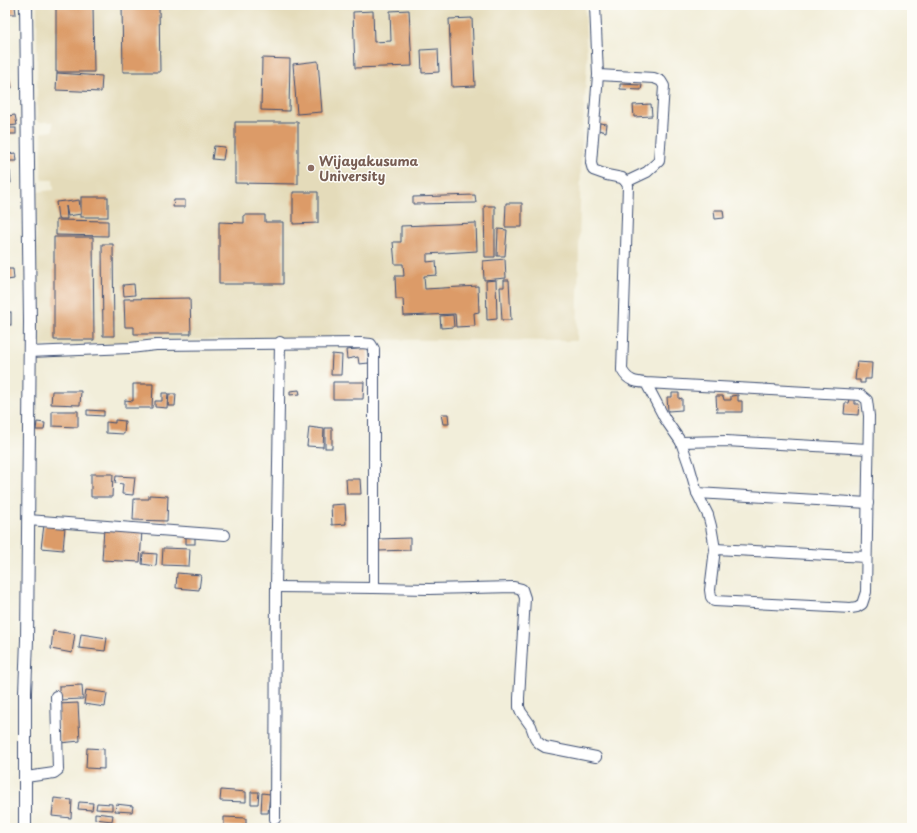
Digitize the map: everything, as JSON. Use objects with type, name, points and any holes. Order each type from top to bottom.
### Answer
[{"type":"street","points":[[25,828],[29,352],[26,5]]},
{"type":"street","points":[[595,5],[598,75],[590,163],[592,170],[622,178],[628,186],[622,370],[626,377],[634,382],[861,395],[867,400],[869,408],[866,592],[862,604],[858,608],[723,603],[714,601],[711,597],[710,590],[715,549],[712,526],[697,493],[690,465],[680,442],[665,419],[646,383]]},
{"type":"street","points":[[598,75],[654,78],[661,81],[664,86],[658,161],[647,172],[626,182]]},
{"type":"street","points":[[29,352],[130,348],[156,344],[280,342],[368,343],[373,346],[374,588]]},
{"type":"street","points":[[274,819],[280,342]]},
{"type":"street","points":[[680,442],[726,441],[868,449]]},
{"type":"street","points":[[697,493],[868,502]]},
{"type":"street","points":[[28,520],[225,535]]},
{"type":"street","points":[[715,549],[866,557]]},
{"type":"street","points":[[276,587],[428,589],[514,587],[522,589],[525,598],[519,708],[531,726],[536,740],[540,744],[545,747],[596,757]]},
{"type":"street","points":[[26,777],[54,773],[58,770],[56,696]]},
{"type":"shaded area","name":"Wijayakusuma University","points":[[37,5],[585,5],[587,63],[581,158],[577,341],[317,339],[137,340],[130,344],[35,346],[36,192],[54,190],[53,180],[44,180],[41,177],[42,133],[53,131],[53,122],[37,122]]},
{"type":"building","points":[[56,5],[93,5],[94,72],[56,72]]},
{"type":"building","points":[[122,5],[159,5],[160,72],[123,72]]},
{"type":"building","points":[[15,6],[16,14],[5,14],[5,7]]},
{"type":"building","points":[[409,10],[412,66],[355,68],[353,12],[373,11],[374,42],[391,41],[390,11]]},
{"type":"building","points":[[472,18],[475,86],[452,87],[449,19]]},
{"type":"building","points":[[438,49],[439,72],[422,73],[421,50]]},
{"type":"building","points":[[262,58],[290,59],[289,111],[261,110]]},
{"type":"building","points":[[318,61],[322,112],[297,114],[293,64]]},
{"type":"building","points":[[9,73],[12,88],[5,89],[5,74]]},
{"type":"building","points":[[57,73],[102,76],[101,92],[56,90]]},
{"type":"building","points":[[620,84],[642,85],[641,90],[620,89]]},
{"type":"building","points":[[651,104],[652,116],[634,117],[633,105]]},
{"type":"building","points":[[15,115],[17,125],[9,126],[8,116]]},
{"type":"building","points":[[235,122],[298,122],[298,184],[235,183]]},
{"type":"building","points":[[599,123],[607,124],[606,132],[598,130]]},
{"type":"building","points":[[5,128],[16,128],[16,134],[5,134]]},
{"type":"building","points":[[214,146],[225,147],[223,160],[212,159]]},
{"type":"building","points":[[16,153],[17,161],[5,161],[5,154]]},
{"type":"building","points":[[10,171],[11,183],[5,184],[5,172]]},
{"type":"building","points":[[5,190],[8,190],[7,203],[5,203]]},
{"type":"building","points":[[293,192],[318,192],[318,223],[293,224]]},
{"type":"building","points":[[475,195],[476,203],[413,204],[413,197]]},
{"type":"building","points":[[81,197],[108,197],[108,217],[81,217]]},
{"type":"building","points":[[79,200],[81,214],[68,216],[66,206],[67,219],[58,219],[56,202]]},
{"type":"building","points":[[174,200],[185,200],[185,207],[173,207]]},
{"type":"building","points":[[506,203],[522,203],[522,227],[505,227]]},
{"type":"building","points":[[484,206],[495,206],[495,257],[485,257]]},
{"type":"building","points":[[714,210],[723,210],[724,218],[715,219]]},
{"type":"building","points":[[244,215],[265,215],[265,222],[283,222],[283,284],[219,284],[219,222],[244,223]]},
{"type":"building","points":[[56,220],[108,221],[108,236],[56,235]]},
{"type":"building","points":[[476,223],[477,251],[427,254],[427,262],[436,261],[437,275],[424,276],[425,289],[478,286],[479,312],[474,313],[475,326],[456,327],[455,314],[404,316],[403,299],[396,299],[395,276],[404,276],[403,264],[395,264],[393,242],[401,242],[401,226]]},
{"type":"building","points":[[498,229],[507,230],[505,256],[497,256]]},
{"type":"building","points":[[54,237],[93,237],[94,340],[54,340]]},
{"type":"building","points":[[102,244],[113,244],[114,336],[103,336]]},
{"type":"building","points":[[505,259],[506,278],[484,280],[483,261]]},
{"type":"building","points":[[7,269],[13,269],[14,279],[7,280]]},
{"type":"building","points":[[496,280],[497,319],[487,320],[486,281]]},
{"type":"building","points":[[504,280],[509,280],[511,320],[502,320],[500,287],[504,287]]},
{"type":"building","points":[[134,284],[135,295],[124,296],[123,285]]},
{"type":"building","points":[[190,298],[191,334],[134,334],[134,327],[125,327],[124,299]]},
{"type":"building","points":[[5,312],[11,312],[11,325],[5,325]]},
{"type":"building","points":[[453,315],[454,327],[441,328],[440,316]]},
{"type":"building","points":[[367,348],[369,363],[359,364],[358,357],[347,359],[346,350]]},
{"type":"building","points":[[332,354],[342,355],[341,375],[331,375]]},
{"type":"building","points":[[857,362],[872,363],[871,379],[865,379],[865,383],[860,383],[860,380],[855,380]]},
{"type":"building","points":[[333,382],[364,382],[363,399],[333,399]]},
{"type":"building","points":[[133,384],[153,384],[152,408],[125,408],[125,400],[133,401]]},
{"type":"building","points":[[299,390],[300,394],[290,395],[290,391]]},
{"type":"building","points":[[52,391],[81,391],[80,405],[51,404]]},
{"type":"building","points":[[162,393],[168,393],[167,408],[155,407],[155,401],[162,401]]},
{"type":"building","points":[[672,393],[679,393],[679,399],[682,398],[682,410],[668,411],[667,397],[672,397]]},
{"type":"building","points":[[169,394],[176,394],[175,406],[168,406]]},
{"type":"building","points":[[738,395],[738,401],[742,401],[742,412],[717,412],[716,396],[723,396],[724,400],[731,400],[731,396]]},
{"type":"building","points":[[850,399],[855,400],[855,404],[859,404],[858,415],[844,414],[845,403],[849,403]]},
{"type":"building","points":[[87,410],[104,411],[104,416],[87,415]]},
{"type":"building","points":[[52,411],[78,411],[78,427],[52,426]]},
{"type":"building","points":[[441,414],[448,414],[449,424],[443,424]]},
{"type":"building","points":[[115,420],[125,421],[124,434],[106,433],[106,422],[115,423]]},
{"type":"building","points":[[37,422],[45,423],[44,430],[36,430]]},
{"type":"building","points":[[309,427],[324,429],[323,447],[307,446]]},
{"type":"building","points":[[325,428],[332,428],[332,448],[325,448]]},
{"type":"building","points":[[91,474],[113,474],[112,497],[91,497]]},
{"type":"building","points":[[116,476],[135,477],[133,495],[122,494],[123,484],[115,483]]},
{"type":"building","points":[[346,479],[360,479],[361,494],[347,494]]},
{"type":"building","points":[[149,495],[168,496],[167,521],[133,520],[134,499],[149,499]]},
{"type":"building","points":[[345,504],[346,524],[332,525],[331,505]]},
{"type":"building","points":[[44,525],[65,527],[63,550],[41,548]]},
{"type":"building","points":[[104,528],[142,530],[140,562],[102,560]]},
{"type":"building","points":[[186,536],[195,536],[195,544],[186,544]]},
{"type":"building","points":[[410,538],[410,550],[379,551],[378,539]]},
{"type":"building","points":[[163,548],[190,549],[189,566],[162,565]]},
{"type":"building","points":[[143,553],[157,554],[156,566],[142,564]]},
{"type":"building","points":[[177,573],[201,575],[199,590],[176,588]]},
{"type":"building","points":[[53,631],[75,634],[72,653],[51,649]]},
{"type":"building","points":[[81,634],[107,638],[105,651],[79,648]]},
{"type":"building","points":[[82,685],[83,699],[59,700],[59,686]]},
{"type":"building","points":[[86,690],[107,693],[105,707],[84,704]]},
{"type":"building","points":[[78,703],[80,741],[60,743],[58,704]]},
{"type":"building","points":[[87,748],[104,749],[104,769],[86,768]]},
{"type":"building","points":[[221,790],[246,792],[246,802],[220,801]]},
{"type":"building","points":[[251,792],[259,792],[258,804],[251,804]]},
{"type":"building","points":[[262,793],[270,794],[268,813],[261,813]]},
{"type":"building","points":[[54,798],[72,800],[71,818],[52,816]]},
{"type":"building","points":[[79,802],[93,803],[92,810],[78,809]]},
{"type":"building","points":[[97,803],[112,804],[112,810],[96,809]]},
{"type":"building","points":[[116,804],[133,806],[132,812],[115,811]]},
{"type":"building","points":[[95,813],[113,815],[112,821],[95,819]]},
{"type":"building","points":[[224,817],[246,818],[246,827],[224,826]]},
{"type":"place","name":"Wijayakusuma University","points":[[311,168]]}]
